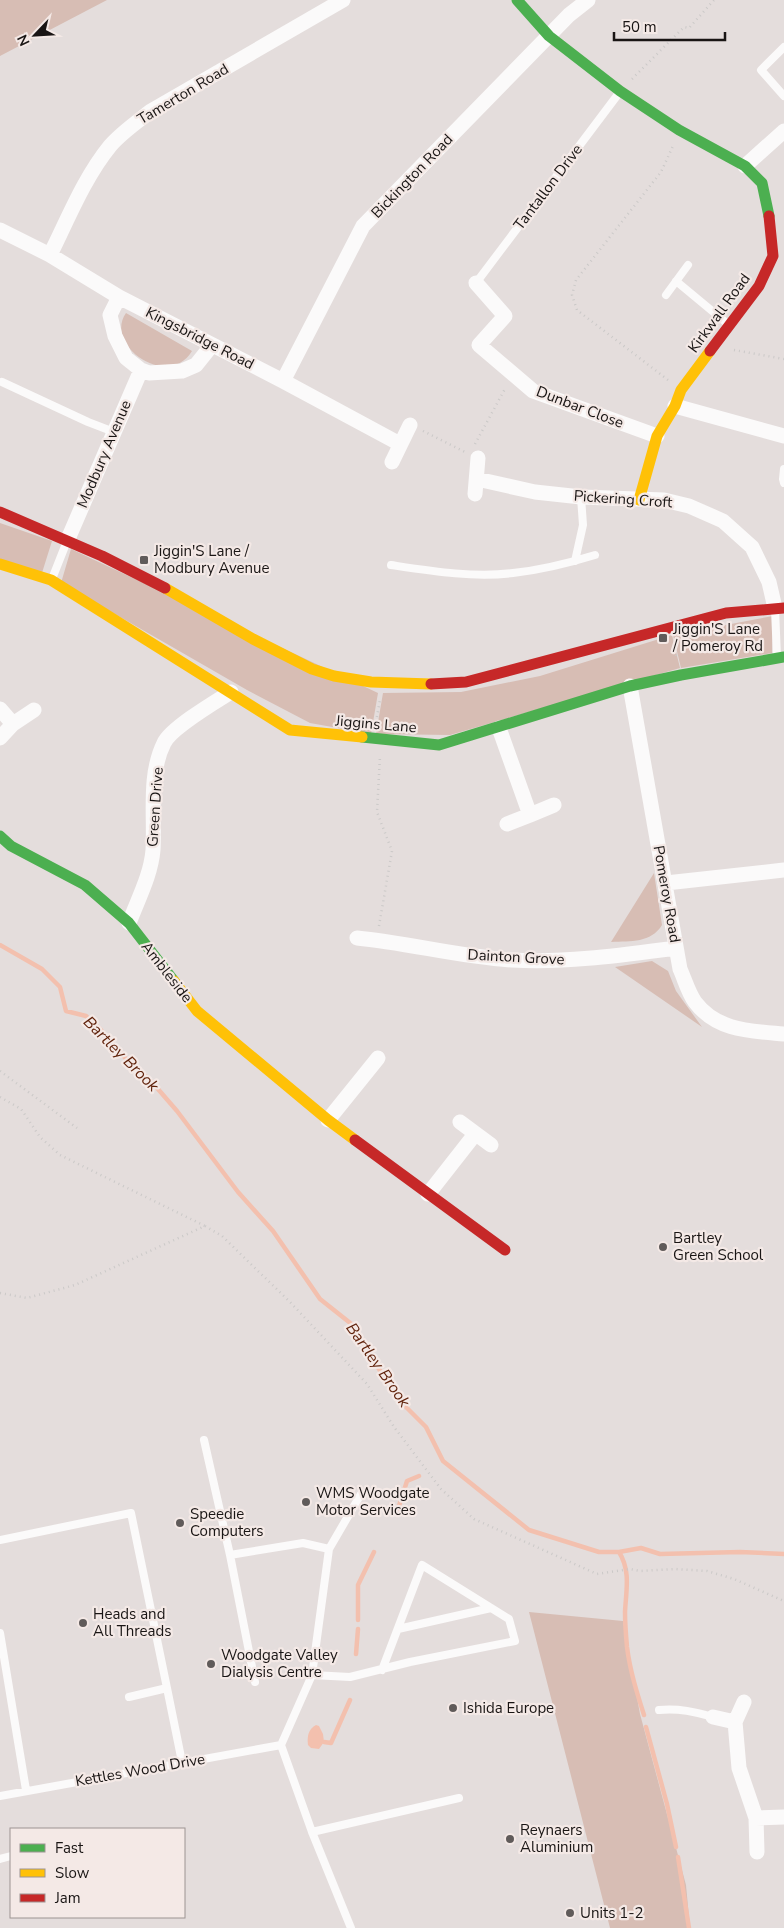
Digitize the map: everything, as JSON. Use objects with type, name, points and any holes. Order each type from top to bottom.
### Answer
[{"type":"street","name":"Tamerton Road","points":[[50,255],[88,177],[110,145],[134,124],[151,111],[342,0]]},
{"type":"street","points":[[517,0],[549,36]]},
{"type":"street","name":"Bickington Road","points":[[283,381],[364,226],[569,14],[588,0]]},
{"type":"street","name":"Kirkwall Road","points":[[549,36],[620,91],[679,130],[745,166],[762,183],[773,217],[773,256],[759,286],[681,390],[675,406],[657,436],[639,500]]},
{"type":"street","points":[[745,166],[784,131]]},
{"type":"street","name":"Kingsbridge Road","points":[[0,230],[50,255],[119,297],[283,381],[400,444]]},
{"type":"street","name":"Dunbar Close","points":[[476,283],[505,316],[479,345],[513,374],[533,390],[657,436]]},
{"type":"street","points":[[119,297],[110,315],[115,336],[126,358],[141,370],[148,373],[182,371],[196,364],[212,346]]},
{"type":"street","name":"Modbury Avenue","points":[[68,539],[141,370]]},
{"type":"street","points":[[675,406],[784,436]]},
{"type":"street","points":[[392,462],[410,425]]},
{"type":"street","points":[[473,456],[477,479],[475,494]]},
{"type":"street","name":"Pickering Croft","points":[[477,479],[536,492],[581,497],[664,500],[689,506],[723,521],[752,547],[780,608]]},
{"type":"street","points":[[0,512],[68,539],[161,586],[258,642],[315,670],[382,683],[424,685],[466,682],[726,613],[780,608]]},
{"type":"street","name":"Jiggins Lane","points":[[0,564],[52,580],[290,730],[374,740],[439,745],[630,686],[780,657]]},
{"type":"street","name":"Pomeroy Road","points":[[630,686],[680,970],[690,993],[708,1017],[720,1023],[745,1031],[784,1034]]},
{"type":"street","name":"Green Drive","points":[[130,923],[149,872],[153,851],[154,789],[157,763],[164,742],[180,727],[230,692]]},
{"type":"street","points":[[0,709],[13,724]]},
{"type":"street","points":[[0,738],[13,724],[34,710]]},
{"type":"street","points":[[499,728],[530,815]]},
{"type":"street","points":[[507,824],[554,805]]},
{"type":"street","name":"Ambleside","points":[[0,836],[11,846],[85,885],[130,923],[197,1011],[328,1120],[505,1250]]},
{"type":"street","points":[[666,883],[784,870]]},
{"type":"street","name":"Dainton Grove","points":[[357,938],[512,960],[580,960],[676,948]]},
{"type":"street","points":[[328,1120],[378,1058]]},
{"type":"street","points":[[460,1122],[490,1144]]},
{"type":"street","points":[[428,1194],[475,1134]]},
{"type":"street","points":[[744,1702],[735,1722],[740,1768],[756,1818],[756,1852]]},
{"type":"street","points":[[714,1717],[735,1722]]},
{"type":"street","points":[[756,1818],[784,1817]]},
{"type":"lane","points":[[784,47],[761,70],[784,96]]},
{"type":"lane","name":"Tantallon Drive","points":[[476,283],[620,91]]},
{"type":"lane","points":[[666,295],[688,264]]},
{"type":"lane","points":[[676,281],[730,327]]},
{"type":"lane","points":[[2,382],[70,414],[114,432]]},
{"type":"lane","points":[[784,469],[784,483]]},
{"type":"lane","points":[[575,561],[583,525],[581,497]]},
{"type":"lane","points":[[52,580],[68,539]]},
{"type":"lane","points":[[391,566],[454,574],[512,574],[595,555]]},
{"type":"lane","points":[[780,608],[780,657]]},
{"type":"lane","points":[[204,1440],[230,1556],[255,1682]]},
{"type":"lane","points":[[351,1928],[312,1832],[281,1744],[312,1674],[329,1550],[361,1494]]},
{"type":"lane","points":[[0,1540],[131,1513],[182,1762]]},
{"type":"lane","points":[[230,1556],[303,1543],[329,1550]]},
{"type":"lane","points":[[312,1674],[350,1678],[382,1670],[410,1662],[515,1641],[509,1619],[422,1565],[382,1670]]},
{"type":"lane","points":[[398,1629],[491,1608]]},
{"type":"lane","points":[[0,1633],[3,1673],[26,1790]]},
{"type":"lane","points":[[128,1697],[167,1688]]},
{"type":"lane","points":[[659,1710],[690,1710],[714,1717]]},
{"type":"lane","name":"Kettles Wood Drive","points":[[0,1796],[281,1744]]},
{"type":"lane","points":[[312,1832],[458,1798]]},
{"type":"lane","points":[[0,1859],[10,1857]]},
{"type":"path","points":[[620,91],[684,27],[689,28],[714,0]]},
{"type":"path","points":[[679,130],[661,172],[576,280],[572,296],[577,310],[681,390]]},
{"type":"path","points":[[729,349],[784,359]]},
{"type":"path","points":[[410,425],[473,456],[513,374]]},
{"type":"path","points":[[671,628],[681,675]]},
{"type":"path","points":[[377,940],[392,851],[377,812],[380,755],[374,740],[382,683]]},
{"type":"path","points":[[0,1071],[77,1128]]},
{"type":"path","points":[[0,1097],[21,1109],[40,1138],[60,1155],[222,1236],[276,1288],[367,1384],[394,1427],[441,1489],[474,1520],[597,1574],[630,1569],[640,1571],[675,1569],[707,1571],[734,1579],[784,1602]]},
{"type":"path","points":[[0,1293],[27,1298],[75,1284],[205,1226]]},
{"type":"shaded area","points":[[0,0],[107,0],[0,56]]},
{"type":"shaded area","points":[[126,313],[192,351],[182,362],[169,366],[155,365],[142,359],[131,350],[123,338],[121,326]]},
{"type":"shaded area","points":[[0,523],[52,541],[41,576],[0,562]]},
{"type":"shaded area","points":[[71,549],[378,693],[371,734],[310,723],[247,690],[61,583]]},
{"type":"shaded area","points":[[773,616],[772,653],[681,668],[673,635]]},
{"type":"shaded area","points":[[672,635],[680,668],[450,735],[376,734],[383,693],[461,692],[540,676]]},
{"type":"shaded area","points":[[654,873],[662,925],[652,935],[640,940],[611,942]]},
{"type":"shaded area","points":[[652,961],[668,971],[676,991],[702,1027],[615,967]]},
{"type":"shaded area","points":[[529,1612],[623,1621],[640,1714],[686,1885],[690,1928],[610,1928]]},
{"type":"shaded area","points":[[316,1725],[319,1726],[323,1734],[324,1742],[319,1749],[311,1748],[308,1745],[311,1729]]},
{"type":"waterway","name":"Bartley Brook","points":[[0,945],[42,969],[60,987],[66,1011],[86,1016],[128,1061],[151,1081],[177,1111],[238,1192],[273,1231],[320,1299],[354,1326],[379,1369],[403,1404],[426,1427],[443,1461],[529,1530],[599,1552],[619,1552],[641,1548],[660,1554],[740,1552],[784,1554]]},
{"type":"waterway","points":[[398,1509],[407,1481],[419,1476]]},
{"type":"waterway","points":[[358,1620],[358,1585],[374,1552]]},
{"type":"waterway","points":[[619,1552],[623,1559],[626,1574],[625,1616],[628,1656],[644,1715]]},
{"type":"waterway","points":[[356,1654],[358,1629]]},
{"type":"waterway","points":[[324,1742],[331,1743],[350,1700]]},
{"type":"waterway","points":[[646,1727],[667,1804],[676,1847]]},
{"type":"waterway","points":[[678,1857],[689,1928]]},
{"type":"traffic: fast","points":[[517,0],[549,36],[620,91],[679,130],[745,166],[762,183],[769,216]]},
{"type":"traffic: fast","points":[[362,737],[439,745],[630,686],[784,657]]},
{"type":"traffic: fast","points":[[0,836],[11,846],[85,885],[129,923],[174,981]]},
{"type":"traffic: slow","points":[[639,500],[657,436],[675,406],[681,390],[710,351]]},
{"type":"traffic: slow","points":[[0,564],[51,580],[290,730],[362,737]]},
{"type":"traffic: slow","points":[[165,588],[253,639],[312,669],[334,676],[371,682],[431,684]]},
{"type":"traffic: slow","points":[[174,981],[197,1011],[328,1120],[355,1140]]},
{"type":"traffic: jam","points":[[710,351],[759,286],[773,256],[769,216]]},
{"type":"traffic: jam","points":[[0,512],[102,556],[165,588]]},
{"type":"traffic: jam","points":[[431,684],[466,682],[726,613],[784,608]]},
{"type":"traffic: jam","points":[[355,1140],[505,1250]]},
{"type":"place","name":"Jiggin'S Lane / Modbury Avenue","points":[[144,560]]},
{"type":"place","name":"Jiggin'S Lane / Pomeroy Rd","points":[[663,638]]},
{"type":"place","name":"Bartley Green School","points":[[663,1247]]},
{"type":"place","name":"WMS Woodgate Motor Services","points":[[306,1502]]},
{"type":"place","name":"Speedie Computers","points":[[180,1523]]},
{"type":"place","name":"Heads and All Threads","points":[[83,1623]]},
{"type":"place","name":"Woodgate Valley Dialysis Centre","points":[[211,1664]]},
{"type":"place","name":"Ishida Europe","points":[[453,1708]]},
{"type":"place","name":"Reynaers Aluminium","points":[[510,1839]]},
{"type":"place","name":"Units 1-2","points":[[570,1913]]}]
